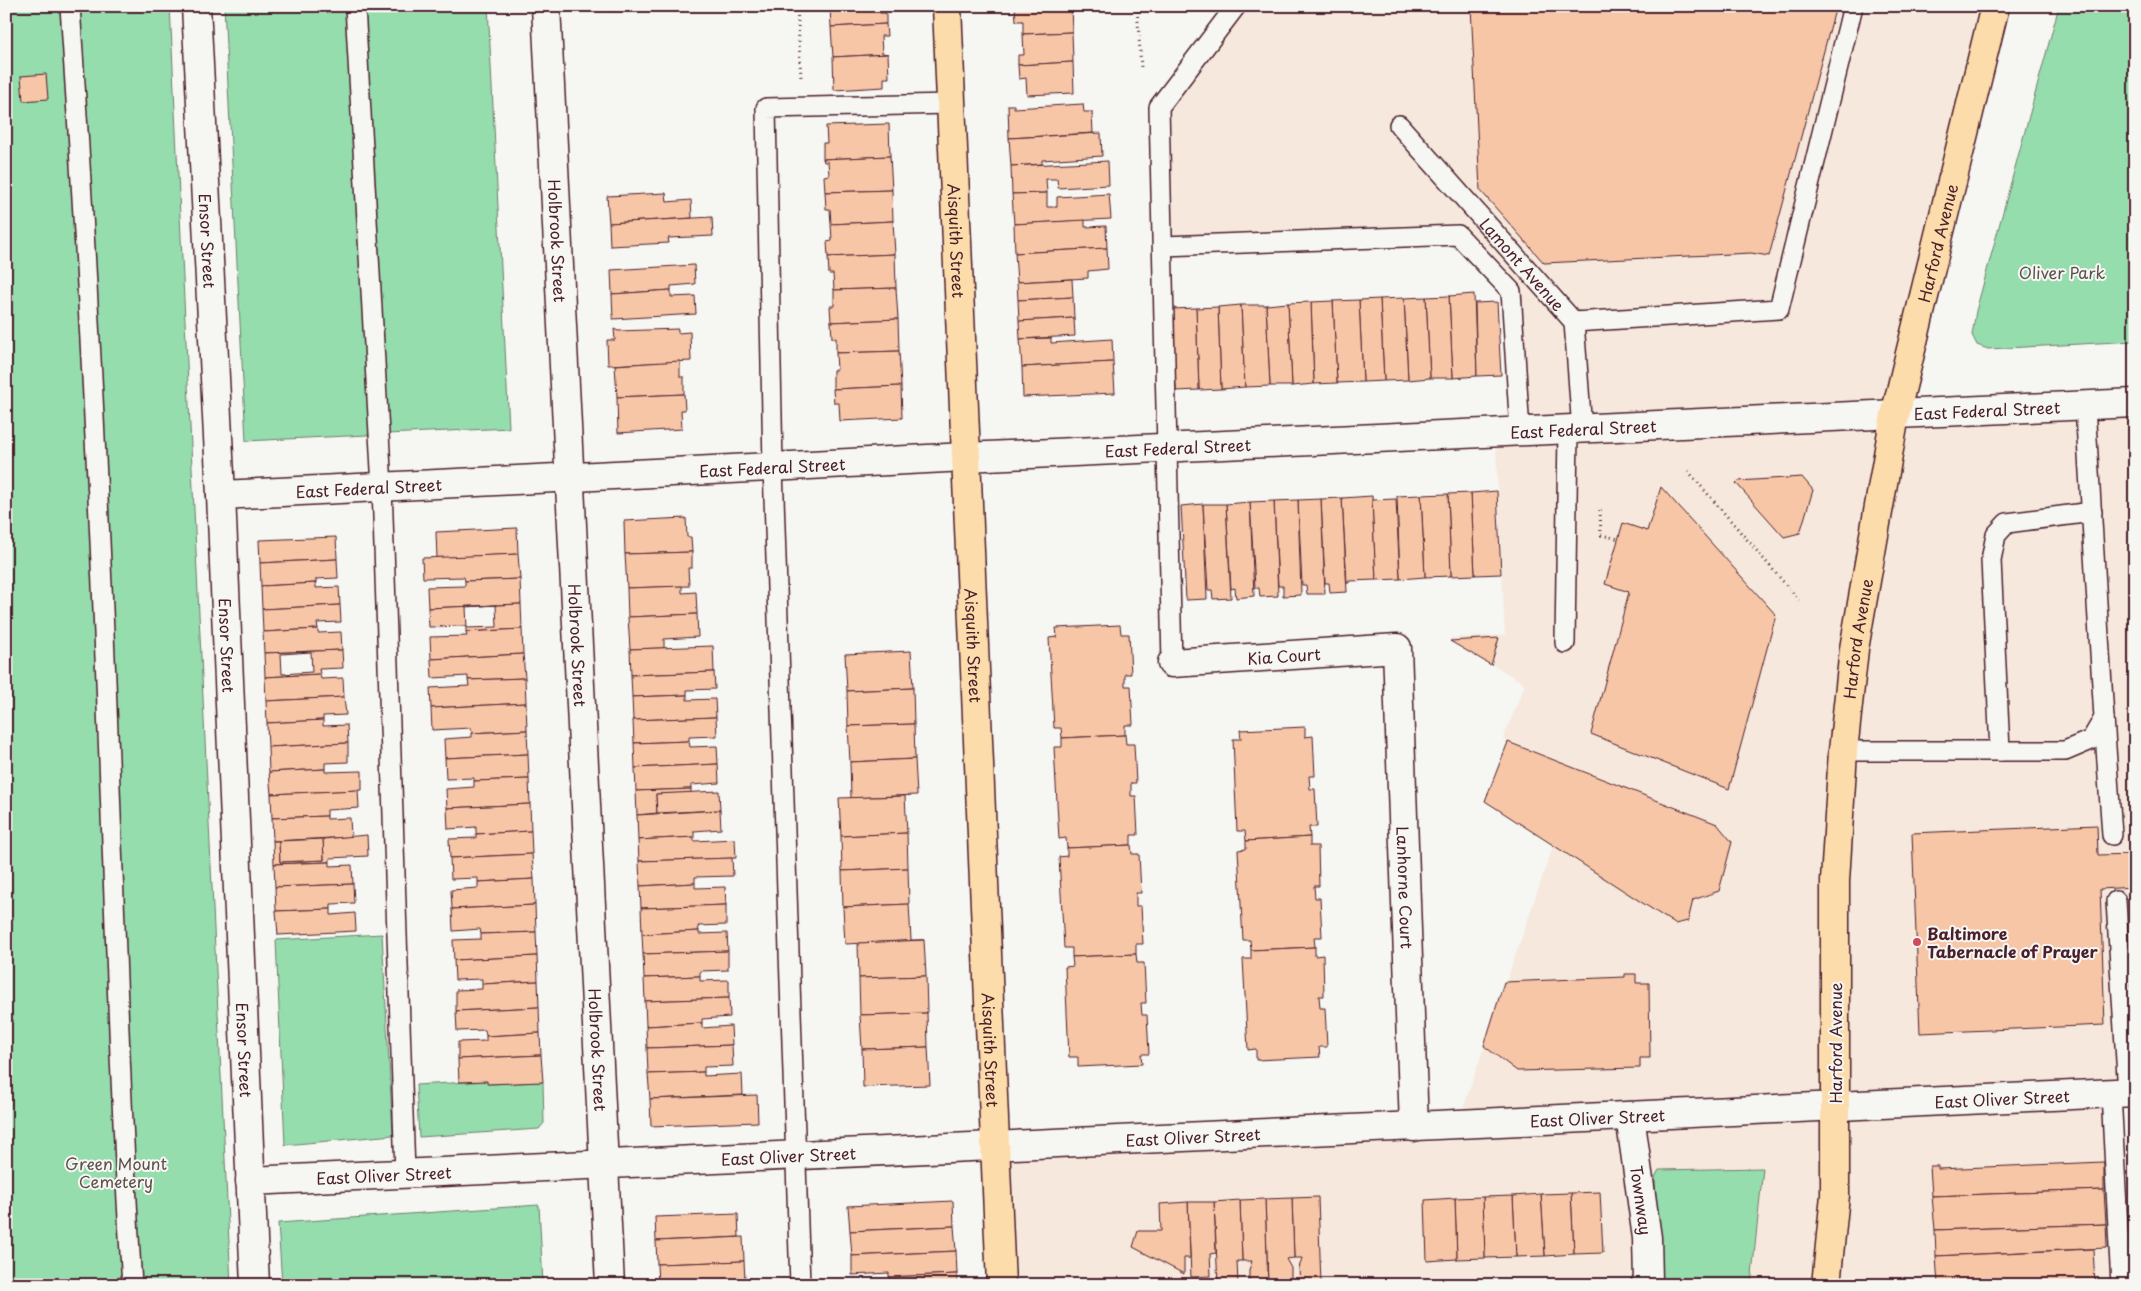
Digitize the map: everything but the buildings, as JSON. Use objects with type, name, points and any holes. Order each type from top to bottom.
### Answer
[{"type":"main road","name":"Aisquith Street","points":[[947,6],[1001,1285]]},
{"type":"main road","name":"Harford Avenue","points":[[1826,1285],[1835,1195],[1835,881],[1843,751],[1854,650],[1895,415],[1995,6]]},
{"type":"street","name":"Ensor Street","points":[[196,6],[221,494],[255,1285]]},
{"type":"street","name":"Holbrook Street","points":[[546,6],[610,1285]]},
{"type":"street","name":"East Federal Street","points":[[221,494],[966,457],[2135,403]]},
{"type":"street","name":"Kia Court","points":[[1172,663],[1397,648]]},
{"type":"street","name":"Lanhorne Court","points":[[1397,648],[1414,1127]]},
{"type":"street","name":"East Oliver Street","points":[[250,1181],[2125,1093]]},
{"type":"street","name":"Townway","points":[[1630,1116],[1647,1238],[1648,1280],[1645,1285]]},
{"type":"lane","points":[[70,6],[84,226],[106,675],[126,1188],[132,1285]]},
{"type":"lane","points":[[355,6],[382,487],[405,1174]]},
{"type":"lane","points":[[1172,663],[1165,448],[1163,246],[1159,107],[1236,6]]},
{"type":"lane","points":[[1574,322],[1779,309],[1853,6]]},
{"type":"lane","points":[[800,1285],[774,467],[766,108],[951,104]]},
{"type":"lane","name":"Lamont Avenue","points":[[1399,125],[1574,322],[1575,430],[1565,643]]},
{"type":"lane","points":[[1163,246],[1458,235],[1511,291],[1520,432]]},
{"type":"lane","points":[[2085,406],[2112,835]]},
{"type":"lane","points":[[2000,751],[1991,560],[1996,535],[2007,523],[2092,512]]},
{"type":"lane","points":[[1843,751],[2065,751],[2091,740],[2104,718]]},
{"type":"lane","points":[[2116,901],[2125,1093],[2121,1285]]},
{"type":"path","points":[[797,6],[802,85]]},
{"type":"path","points":[[1137,6],[1141,68]]},
{"type":"path","points":[[1688,471],[1799,600]]},
{"type":"path","points":[[1599,501],[1601,535],[1619,538]]},
{"type":"shaded area","points":[[1240,6],[1997,6],[1895,413],[2135,402],[2135,1102],[2109,1104],[2118,1285],[1011,1285],[1006,1156],[1452,1141],[1554,843],[1489,799],[1510,742],[1503,739],[1525,684],[1449,638],[1505,635],[1495,431],[1521,430],[1516,296],[1452,238],[1165,248],[1163,101]]},
{"type":"green space","name":"Green Mount Cemetery","points":[[6,6],[170,6],[231,1285],[6,1285]]},
{"type":"green space","points":[[224,6],[488,6],[509,428],[246,441]]},
{"type":"green space","name":"Oliver Park","points":[[2059,6],[2135,6],[2135,341],[1988,349],[1977,345],[1972,335],[1976,311]]},
{"type":"green space","points":[[382,934],[393,1135],[285,1145],[276,940]]},
{"type":"green space","points":[[487,1081],[488,1084],[543,1082],[544,1123],[539,1129],[419,1137],[416,1085]]},
{"type":"green space","points":[[1763,1168],[1751,1285],[1660,1285],[1655,1177],[1659,1170]]},
{"type":"green space","points":[[539,1205],[543,1285],[282,1285],[278,1223]]},
{"type":"place","name":"Baltimore Tabernacle of Prayer","points":[[1917,942]]}]
